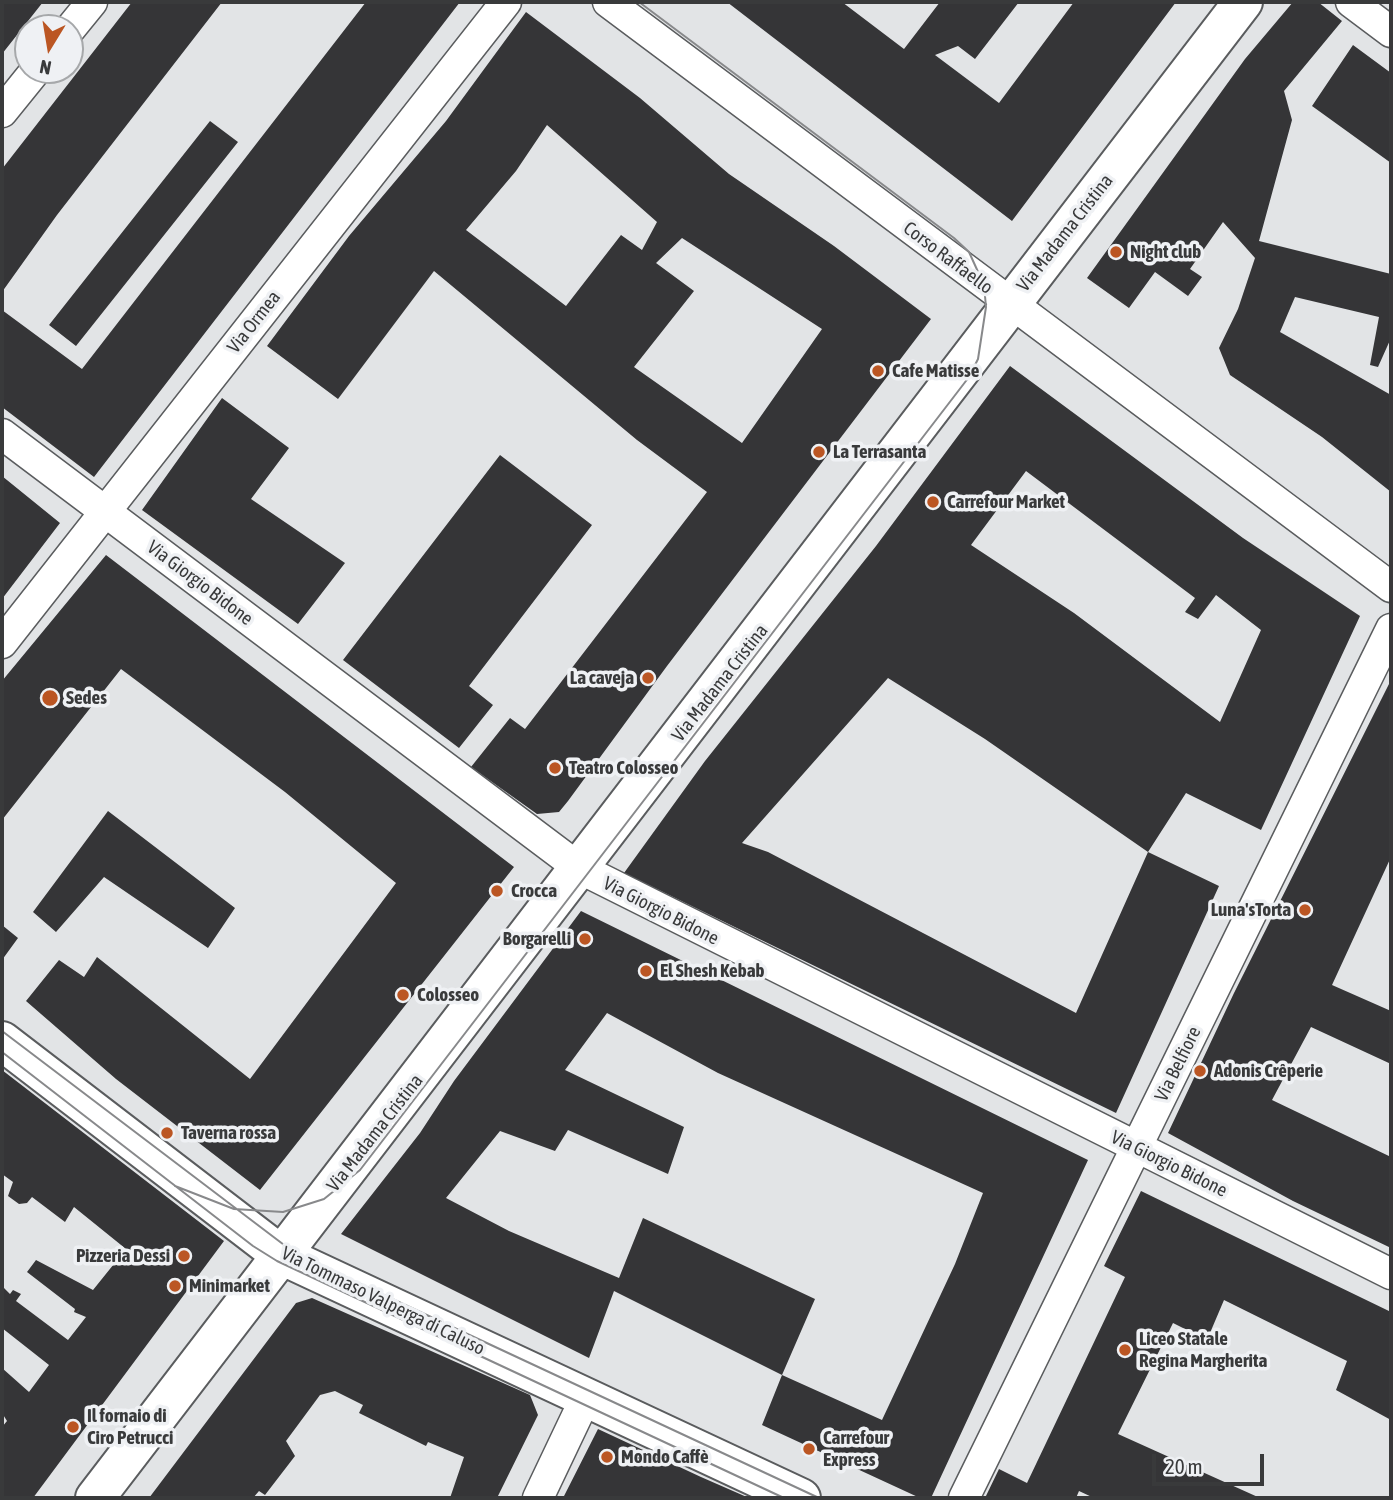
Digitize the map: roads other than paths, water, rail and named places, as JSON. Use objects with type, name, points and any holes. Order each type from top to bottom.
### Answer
[{"type":"street","name":"Via Ormea","points":[[2,643],[506,2]]},
{"type":"street","name":"Corso Raffaello","points":[[608,2],[1010,305],[1391,587]]},
{"type":"street","name":"Via Madama Cristina","points":[[95,1498],[1243,2]]},
{"type":"street","points":[[1351,2],[1391,32]]},
{"type":"street","points":[[2,111],[24,84]]},
{"type":"street","name":"Via Giorgio Bidone","points":[[2,434],[579,868],[1391,1274]]},
{"type":"street","name":"Via Belfiore","points":[[964,1498],[1391,629]]},
{"type":"street","name":"Via Tommaso Valperga di Caluso","points":[[2,1041],[281,1255],[801,1498]]},
{"type":"street","points":[[538,1498],[586,1397]]},
{"type":"tram line","points":[[175,1186],[234,1209],[283,1212],[324,1199],[360,1170],[969,377],[978,359],[986,307],[984,285],[969,252],[954,238],[639,2]]},
{"type":"tram line","points":[[2,1031],[296,1254],[819,1498]]},
{"type":"tram line","points":[[2,1052],[253,1246],[277,1261],[784,1498]]},
{"type":"place","name":"Night club","points":[[1116,252]]},
{"type":"place","name":"Cafe Matisse","points":[[878,371]]},
{"type":"place","name":"La Terrasanta","points":[[819,452]]},
{"type":"place","name":"Carrefour Market","points":[[933,502]]},
{"type":"place","name":"La caveja","points":[[648,678]]},
{"type":"place","name":"Sedes","points":[[50,698]]},
{"type":"place","name":"Teatro Colosseo","points":[[555,768]]},
{"type":"place","name":"Crocca","points":[[497,891]]},
{"type":"place","name":"Luna'sTorta","points":[[1305,910]]},
{"type":"place","name":"Borgarelli","points":[[585,939]]},
{"type":"place","name":"El Shesh Kebab","points":[[646,971]]},
{"type":"place","name":"Colosseo","points":[[403,995]]},
{"type":"place","name":"Adonis Crêperie","points":[[1200,1071]]},
{"type":"place","name":"Taverna rossa","points":[[167,1133]]},
{"type":"place","name":"Pizzeria Dessi","points":[[184,1256]]},
{"type":"place","name":"Minimarket","points":[[175,1286]]},
{"type":"place","name":"Liceo Statale Regina Margherita","points":[[1125,1350]]},
{"type":"place","name":"Il fornaio di Ciro Petrucci","points":[[73,1427]]},
{"type":"place","name":"Carrefour Express","points":[[809,1449]]},
{"type":"place","name":"Mondo Caffè","points":[[607,1457]]}]
